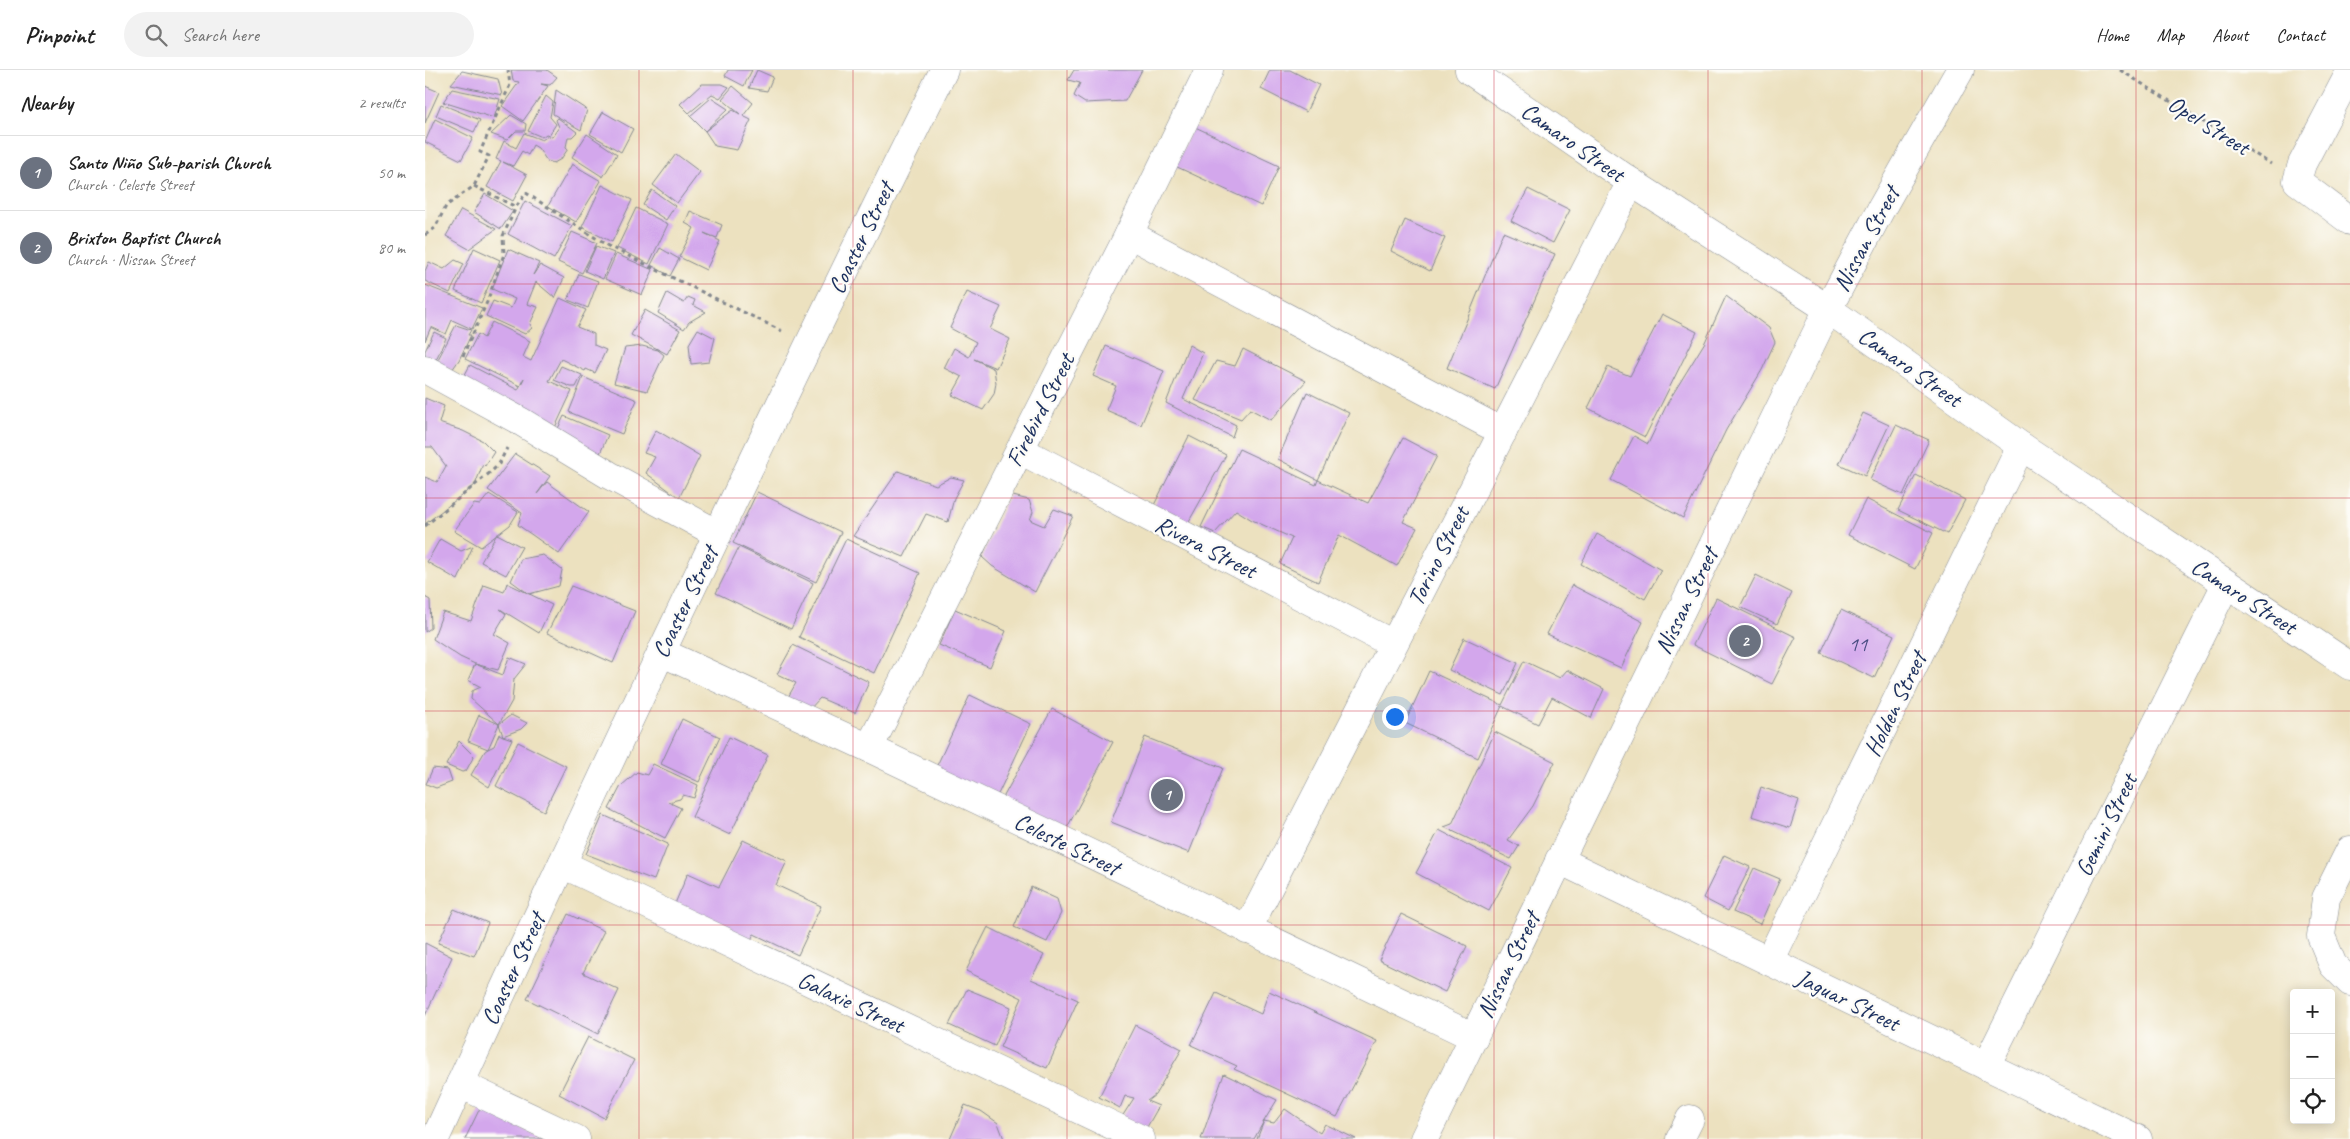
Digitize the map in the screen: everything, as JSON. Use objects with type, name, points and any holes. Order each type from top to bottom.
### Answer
[{"type":"street","name":"Coaster Street","points":[[435,1139],[717,534],[808,344],[945,70]]},
{"type":"street","name":"Firebird Street","points":[[869,748],[1129,234],[1209,70]]},
{"type":"street","name":"Camaro Street","points":[[1469,70],[1631,182],[1828,309],[2021,446],[2350,666]]},
{"type":"street","name":"Nissan Street","points":[[1424,1139],[1828,309],[1881,209],[1960,70]]},
{"type":"street","points":[[2350,72],[2302,164],[2297,181],[2350,221]]},
{"type":"street","name":"Torino Street","points":[[1247,930],[1631,182]]},
{"type":"street","points":[[1129,234],[1503,432]]},
{"type":"street","points":[[425,369],[521,420],[609,475],[717,534]]},
{"type":"street","name":"Holden Street","points":[[1769,961],[2021,446]]},
{"type":"street","name":"Rivera Street","points":[[1020,450],[1393,644]]},
{"type":"street","name":"Gemini Street","points":[[1986,1066],[2226,584]]},
{"type":"street","name":"Celeste Street","points":[[661,652],[869,748],[1474,1037]]},
{"type":"street","points":[[2350,850],[2326,898],[2321,936],[2333,966],[2350,982]]},
{"type":"street","name":"Jaguar Street","points":[[1559,860],[2138,1139]]},
{"type":"street","name":"Galaxie Street","points":[[562,864],[1141,1139]]},
{"type":"street","points":[[460,1084],[576,1139]]},
{"type":"path","points":[[425,235],[435,228],[446,206],[474,186],[489,156],[480,152],[510,85],[508,70]]},
{"type":"path","name":"Opel Street","points":[[2120,70],[2297,181]]},
{"type":"path","points":[[474,186],[516,208]]},
{"type":"path","points":[[451,384],[487,302],[504,254],[503,236],[516,208],[526,193],[608,246],[808,344]]},
{"type":"path","points":[[425,526],[499,464],[521,420]]},
{"type":"building","points":[[511,70],[547,70],[557,77],[550,85],[541,84],[548,86],[523,121],[502,106],[519,82],[513,81]]},
{"type":"building","points":[[728,70],[752,70],[744,86],[725,76]]},
{"type":"building","points":[[757,70],[773,77],[767,91],[749,88]]},
{"type":"building","points":[[1074,70],[1142,70],[1125,101],[1085,103],[1074,96],[1080,83],[1068,80]]},
{"type":"building","points":[[1270,70],[1290,70],[1319,85],[1306,112],[1261,89]]},
{"type":"building","points":[[462,71],[498,79],[502,95],[451,84]]},
{"type":"building","points":[[702,84],[722,84],[729,87],[720,98],[712,94],[689,113],[680,104]]},
{"type":"building","points":[[425,86],[439,92],[425,123]]},
{"type":"building","points":[[733,86],[753,103],[743,116],[751,120],[737,150],[715,146],[705,131],[733,110],[740,114],[722,99]]},
{"type":"building","points":[[452,89],[500,99],[494,118],[443,102]]},
{"type":"building","points":[[556,90],[587,110],[581,130],[553,114]]},
{"type":"building","points":[[546,96],[553,102],[550,117],[556,124],[549,135],[546,134],[542,137],[528,131]]},
{"type":"building","points":[[711,98],[728,109],[705,131],[690,116]]},
{"type":"building","points":[[441,104],[480,120],[474,132],[436,116]]},
{"type":"building","points":[[603,112],[633,129],[621,152],[590,134]]},
{"type":"building","points":[[511,115],[526,124],[525,131],[516,131],[507,140],[491,134]]},
{"type":"building","points":[[558,118],[577,132],[572,137],[568,137],[566,147],[568,149],[561,159],[554,163],[547,161],[538,148],[533,145],[528,155],[522,151],[513,166],[503,162],[527,175],[513,201],[487,187],[501,161],[496,159],[504,141],[516,148],[524,133],[542,140],[548,136],[552,137],[559,127],[556,120]]},
{"type":"building","points":[[435,119],[473,138],[461,160],[425,142]]},
{"type":"building","points":[[1193,126],[1279,166],[1261,206],[1175,166]]},
{"type":"building","points":[[587,134],[617,154],[603,177],[572,157]]},
{"type":"building","points":[[676,154],[700,172],[677,203],[653,185]]},
{"type":"building","points":[[572,164],[601,181],[576,222],[548,206]]},
{"type":"building","points":[[602,185],[632,200],[612,242],[582,227]]},
{"type":"building","points":[[1528,189],[1570,210],[1553,243],[1511,221]]},
{"type":"building","points":[[652,190],[675,206],[666,220],[643,205]]},
{"type":"building","points":[[485,194],[513,211],[501,229],[474,212]]},
{"type":"building","points":[[525,201],[572,226],[554,259],[508,234]]},
{"type":"building","points":[[636,208],[668,224],[649,264],[617,248]]},
{"type":"building","points":[[461,210],[496,229],[469,249],[446,236]]},
{"type":"building","points":[[690,211],[722,225],[717,238],[704,233],[720,241],[706,270],[679,257],[694,228],[685,223]]},
{"type":"building","points":[[1405,220],[1445,238],[1430,271],[1391,251]]},
{"type":"building","points":[[572,232],[597,243],[582,273],[558,262]]},
{"type":"building","points":[[1503,232],[1555,254],[1495,389],[1447,368]]},
{"type":"building","points":[[596,246],[614,253],[603,279],[585,271]]},
{"type":"building","points":[[474,248],[500,260],[481,303],[455,291]]},
{"type":"building","points":[[660,248],[679,259],[670,276],[651,265]]},
{"type":"building","points":[[508,249],[539,263],[533,275],[540,265],[564,278],[555,298],[536,282],[527,304],[538,307],[530,324],[532,328],[525,334],[486,316],[493,301],[511,308],[515,299],[492,289]]},
{"type":"building","points":[[616,254],[653,270],[642,295],[605,279]]},
{"type":"building","points":[[455,260],[464,264],[450,293],[425,281],[425,271],[429,262],[444,269]]},
{"type":"building","points":[[579,274],[598,281],[588,308],[568,300]]},
{"type":"building","points":[[425,285],[482,308],[472,329],[452,320],[446,334],[431,327],[425,341]]},
{"type":"building","points":[[967,292],[1001,307],[990,329],[1010,339],[996,368],[974,359],[994,369],[996,383],[994,394],[983,410],[952,395],[962,377],[944,368],[954,348],[969,357],[976,342],[950,328]]},
{"type":"building","points":[[667,293],[684,303],[688,297],[695,300],[693,305],[706,312],[689,322],[684,329],[658,313]]},
{"type":"building","points":[[1726,296],[1769,328],[1775,342],[1762,370],[1726,430],[1683,518],[1611,480],[1634,436],[1648,444],[1668,402],[1705,342]]},
{"type":"building","points":[[560,298],[586,310],[577,327],[594,334],[594,345],[606,350],[595,373],[586,369],[585,371],[561,359],[549,381],[572,391],[552,434],[460,384],[470,365],[518,390],[520,386],[465,359],[478,334],[484,338],[492,322],[530,341],[523,357],[531,361]]},
{"type":"building","points":[[645,310],[680,330],[667,354],[631,335]]},
{"type":"building","points":[[1662,314],[1697,332],[1645,437],[1588,408],[1608,367],[1630,376]]},
{"type":"building","points":[[456,325],[471,330],[468,335],[471,335],[459,360],[452,370],[435,365]]},
{"type":"building","points":[[698,329],[715,338],[709,362],[691,364],[689,344]]},
{"type":"building","points":[[434,332],[446,338],[433,366],[425,362],[425,351]]},
{"type":"building","points":[[1189,345],[1203,353],[1183,399],[1236,425],[1232,437],[1166,403]]},
{"type":"building","points":[[642,346],[658,350],[664,355],[647,391],[614,383],[625,348]]},
{"type":"building","points":[[1106,346],[1164,371],[1141,425],[1106,410],[1116,386],[1093,376]]},
{"type":"building","points":[[1243,349],[1306,381],[1271,420],[1250,409],[1241,419],[1195,400],[1216,361],[1235,366]]},
{"type":"building","points":[[561,366],[582,375],[576,387],[571,387],[554,380]]},
{"type":"building","points":[[583,377],[637,400],[622,434],[569,412]]},
{"type":"building","points":[[1307,392],[1349,413],[1318,480],[1278,459]]},
{"type":"building","points":[[425,398],[444,406],[439,423],[463,431],[483,441],[494,452],[485,466],[483,464],[475,485],[425,524],[425,477],[437,482],[446,466],[432,447],[425,447]]},
{"type":"building","points":[[1863,413],[1889,425],[1865,476],[1839,464]]},
{"type":"building","points":[[564,416],[608,435],[598,458],[553,439]]},
{"type":"building","points":[[1896,425],[1929,440],[1903,495],[1870,480]]},
{"type":"building","points":[[656,430],[700,456],[679,498],[646,473],[655,457],[644,453]]},
{"type":"building","points":[[1189,436],[1226,455],[1188,523],[1152,509]]},
{"type":"building","points":[[1403,438],[1437,456],[1403,522],[1417,528],[1397,566],[1339,535],[1318,582],[1280,564],[1292,538],[1252,520],[1236,510],[1215,533],[1201,527],[1239,449],[1316,485],[1318,480],[1368,503]]},
{"type":"building","points":[[515,454],[550,476],[537,494],[547,482],[589,512],[559,554],[518,525],[522,513],[488,490]]},
{"type":"building","points":[[898,471],[936,485],[951,477],[964,480],[954,498],[948,522],[926,514],[904,557],[853,536]]},
{"type":"building","points":[[1916,475],[1965,500],[1947,534],[1898,510]]},
{"type":"building","points":[[757,492],[841,532],[816,582],[733,543]]},
{"type":"building","points":[[489,494],[518,512],[510,525],[481,547],[454,531],[474,504],[480,505]]},
{"type":"building","points":[[1009,495],[1029,500],[1033,512],[1030,520],[1044,526],[1054,509],[1073,516],[1035,592],[992,566],[982,557]]},
{"type":"building","points":[[1866,499],[1933,533],[1915,569],[1848,535]]},
{"type":"building","points":[[497,534],[522,547],[506,575],[481,562]]},
{"type":"building","points":[[1597,534],[1661,570],[1645,599],[1581,564]]},
{"type":"building","points":[[440,539],[461,551],[473,546],[458,580],[427,562]]},
{"type":"building","points":[[846,539],[920,573],[874,673],[799,637]]},
{"type":"building","points":[[739,547],[813,583],[791,629],[716,593]]},
{"type":"building","points":[[543,555],[562,570],[559,586],[529,594],[511,581],[521,559]]},
{"type":"building","points":[[1756,575],[1792,593],[1777,624],[1740,607]]},
{"type":"building","points":[[507,583],[552,605],[539,633],[500,609],[506,614],[494,634],[510,643],[498,670],[475,664],[460,657],[433,639],[443,612],[471,621],[484,585],[504,592]]},
{"type":"building","points":[[1572,585],[1643,622],[1621,668],[1547,634]]},
{"type":"building","points":[[571,586],[635,611],[613,663],[547,633]]},
{"type":"building","points":[[425,597],[430,600],[431,628],[425,632]]},
{"type":"building","points":[[1716,598],[1796,637],[1772,684],[1693,645]]},
{"type":"building","points":[[955,609],[1006,631],[990,667],[939,645]]},
{"type":"building","points":[[1841,610],[1894,635],[1874,678],[1821,653]]},
{"type":"building","points":[[1464,638],[1518,663],[1503,695],[1449,670]]},
{"type":"building","points":[[793,645],[869,682],[855,713],[820,698],[808,711],[787,699],[796,683],[777,674]]},
{"type":"building","points":[[509,657],[526,664],[514,679],[512,701],[499,724],[471,699],[472,691],[481,687],[468,680],[475,664],[503,675]]},
{"type":"building","points":[[1524,661],[1560,678],[1567,670],[1604,689],[1591,718],[1552,697],[1538,724],[1502,706],[1478,758],[1405,723],[1429,671],[1502,705]]},
{"type":"building","points":[[970,695],[1031,724],[993,805],[932,776]]},
{"type":"building","points":[[1052,709],[1113,742],[1061,839],[999,805]]},
{"type":"building","points":[[479,715],[499,724],[488,749],[468,741]]},
{"type":"building","points":[[511,715],[527,723],[521,729],[503,736],[499,724]]},
{"type":"building","points":[[682,719],[720,737],[699,782],[661,764]]},
{"type":"building","points":[[1495,732],[1555,762],[1533,806],[1508,840],[1519,846],[1511,859],[1444,827],[1452,824]]},
{"type":"building","points":[[499,734],[512,739],[489,787],[471,775],[485,751],[494,746]]},
{"type":"building","points":[[729,737],[768,755],[730,835],[692,817]]},
{"type":"building","points":[[1145,737],[1223,768],[1189,853],[1111,822]]},
{"type":"building","points":[[459,741],[474,756],[466,771],[462,772],[446,765]]},
{"type":"building","points":[[518,742],[566,766],[544,811],[496,786]]},
{"type":"building","points":[[653,764],[698,785],[694,798],[683,795],[680,799],[668,802],[681,808],[665,838],[609,809],[621,786],[637,772],[647,775]]},
{"type":"building","points":[[433,768],[448,770],[452,782],[436,788],[426,784]]},
{"type":"building","points":[[1761,787],[1799,800],[1790,828],[1752,816]]},
{"type":"building","points":[[603,815],[668,844],[654,880],[586,854]]},
{"type":"building","points":[[1439,830],[1512,868],[1489,911],[1416,873]]},
{"type":"building","points":[[743,840],[787,861],[776,885],[821,906],[798,955],[754,934],[748,945],[674,906],[688,873],[719,887]]},
{"type":"building","points":[[1724,855],[1750,867],[1728,911],[1703,898]]},
{"type":"building","points":[[1754,868],[1780,879],[1760,924],[1733,912]]},
{"type":"building","points":[[1031,887],[1057,899],[1061,913],[1047,942],[1014,927]]},
{"type":"building","points":[[454,909],[488,923],[474,956],[438,943]]},
{"type":"building","points":[[568,914],[604,931],[583,973],[619,990],[598,1034],[527,999]]},
{"type":"building","points":[[1401,914],[1467,946],[1445,992],[1379,960]]},
{"type":"building","points":[[988,927],[1044,955],[1031,979],[1078,1000],[1047,1068],[1000,1047],[1022,998],[966,971]]},
{"type":"building","points":[[425,943],[452,957],[425,1016]]},
{"type":"building","points":[[967,989],[1011,1007],[995,1046],[949,1025]]},
{"type":"building","points":[[1269,991],[1377,1041],[1337,1117],[1234,1069],[1237,1066],[1191,1045],[1216,993],[1261,1014]]},
{"type":"building","points":[[1135,1025],[1182,1049],[1155,1095],[1147,1101],[1159,1106],[1143,1134],[1118,1123],[1134,1098],[1125,1096],[1120,1108],[1099,1097]]},
{"type":"building","points":[[588,1037],[634,1060],[604,1118],[559,1094]]},
{"type":"building","points":[[1224,1074],[1277,1100],[1254,1139],[1201,1139]]},
{"type":"building","points":[[965,1105],[981,1111],[998,1123],[1004,1139],[950,1139]]},
{"type":"building","points":[[480,1108],[544,1139],[465,1139]]},
{"type":"building","points":[[1285,1109],[1320,1133],[1325,1124],[1356,1139],[1257,1139],[1264,1121],[1274,1123]]},
{"type":"place","name":"Brixton Baptist Church","points":[[1745,641]]},
{"type":"place","name":"Santo Niño Sub-parish Church","points":[[1167,795]]}]
